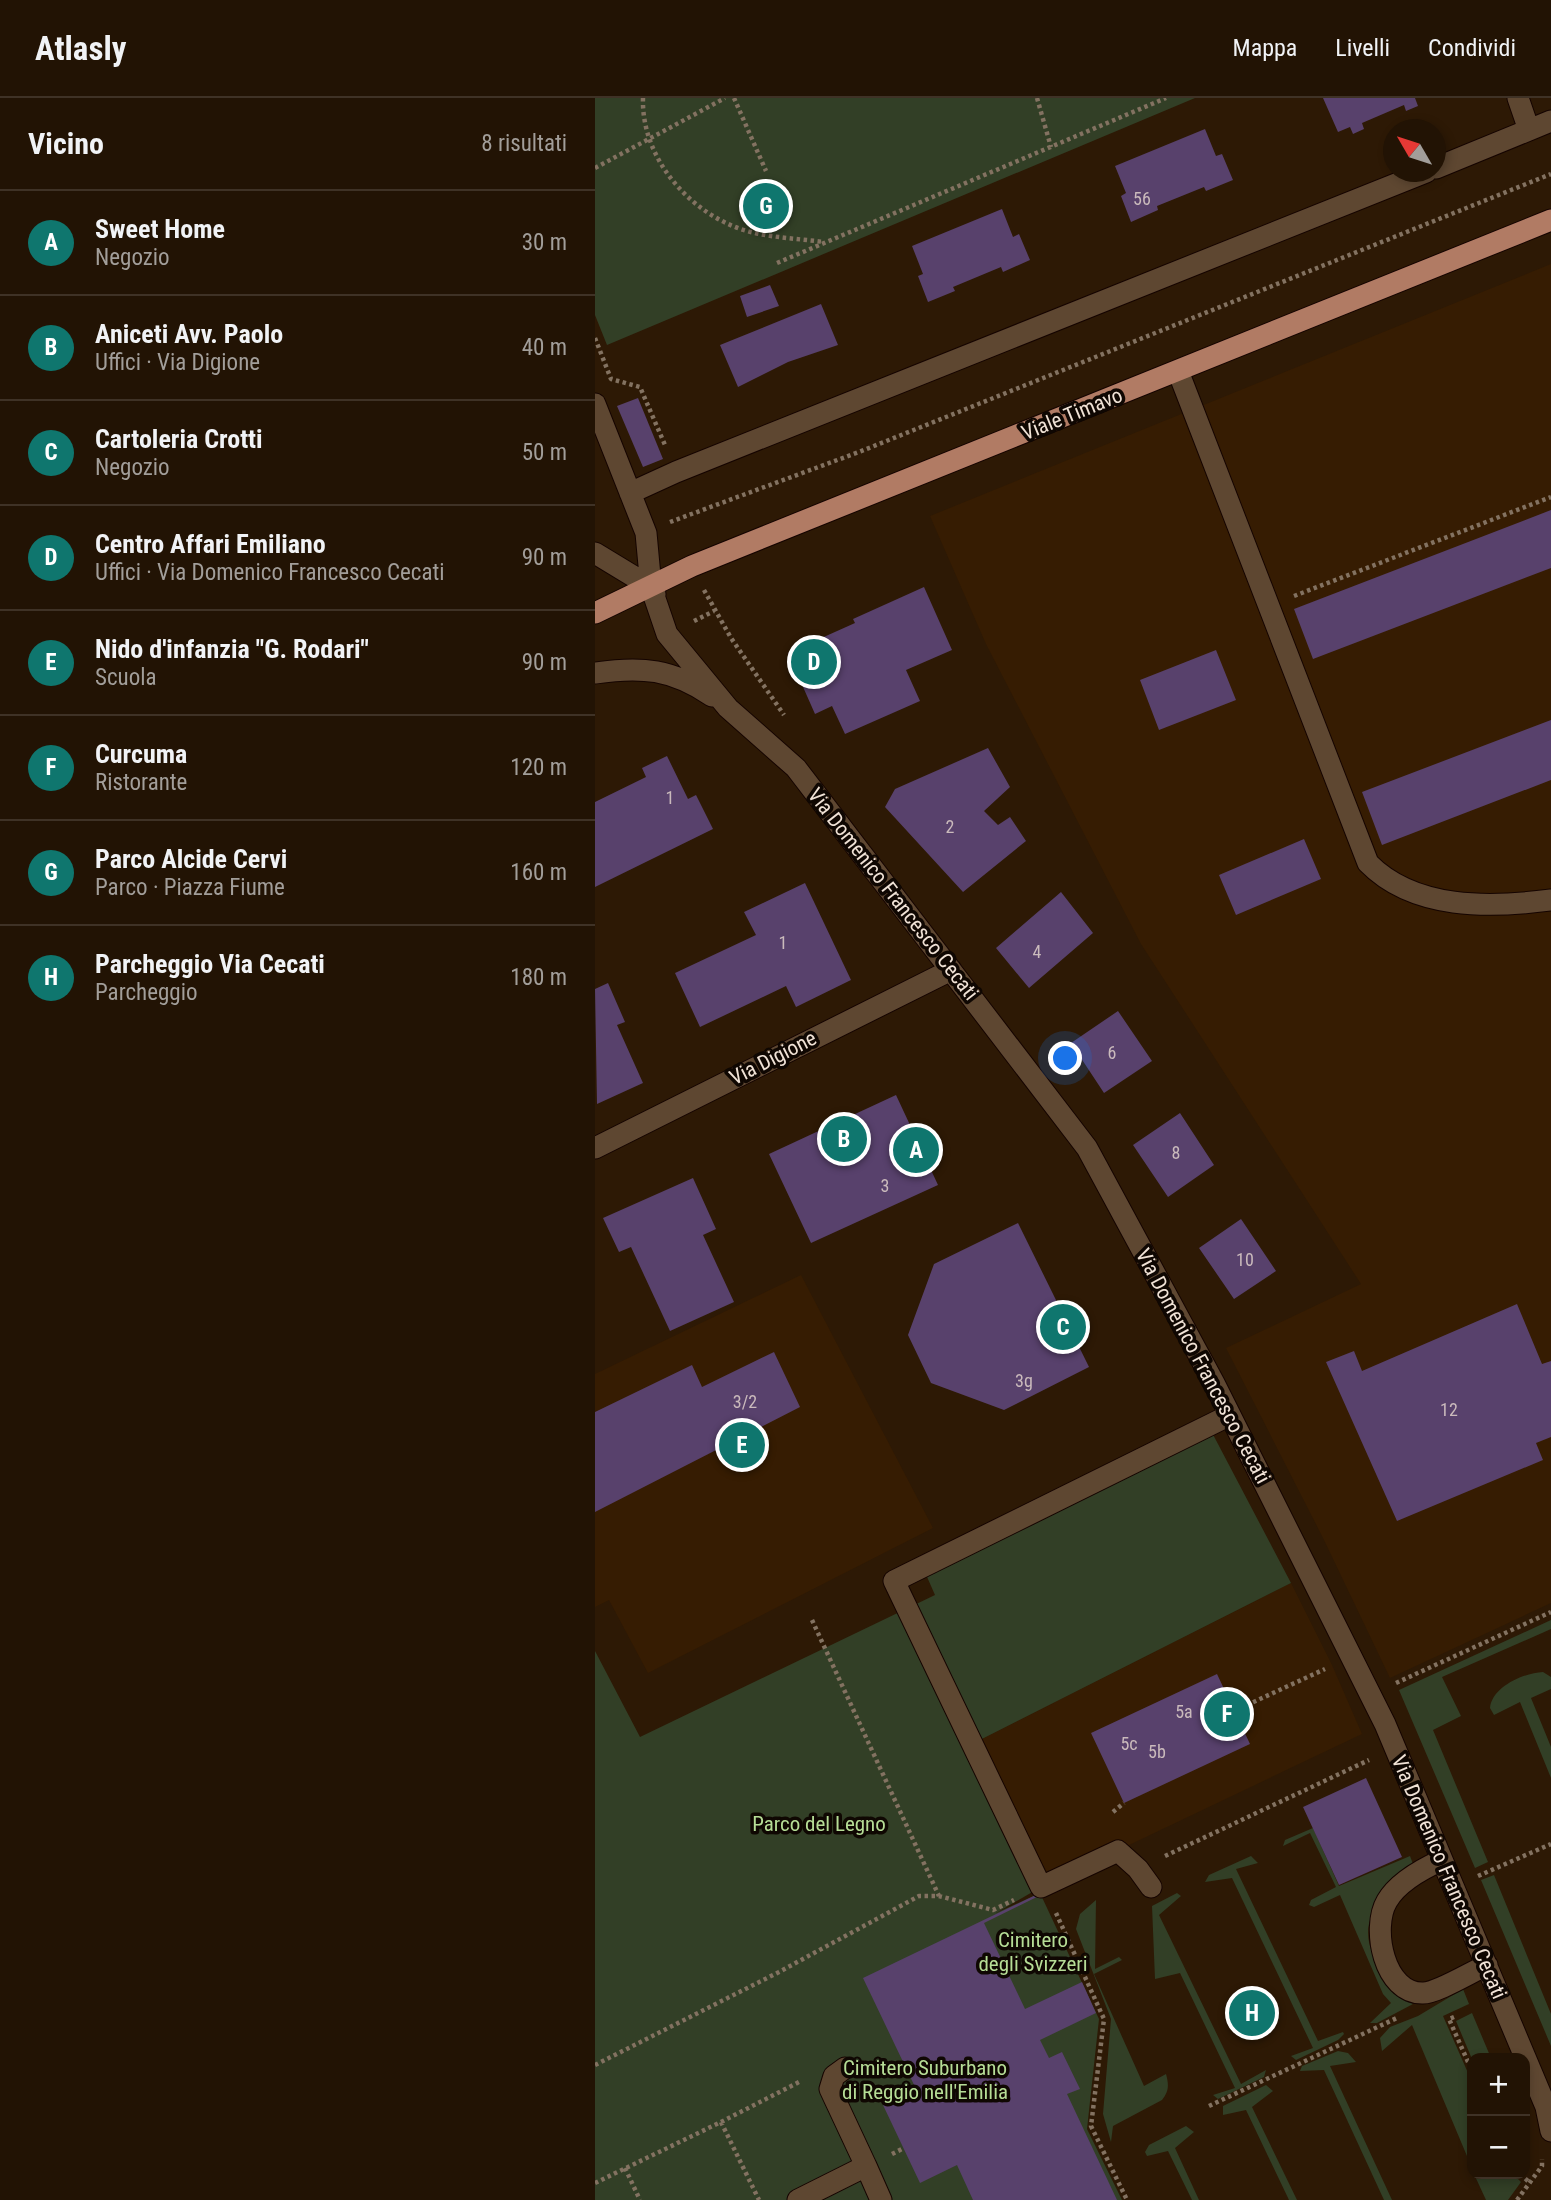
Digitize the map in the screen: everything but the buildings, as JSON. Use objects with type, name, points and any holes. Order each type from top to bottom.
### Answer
[{"type":"main road","name":"Viale Timavo","points":[[595,613],[692,566],[1551,220]]},
{"type":"street","points":[[1518,98],[1529,130]]},
{"type":"street","points":[[1446,163],[1551,121]]},
{"type":"street","points":[[630,493],[676,471],[1401,182]]},
{"type":"street","points":[[1178,370],[1368,863],[1386,881],[1429,897],[1477,904],[1551,900]]},
{"type":"street","points":[[595,404],[646,533],[651,587]]},
{"type":"street","points":[[595,553],[651,587]]},
{"type":"street","name":"Via Domenico Francesco Cecati","points":[[651,587],[728,708],[796,768],[1087,1148],[1230,1415],[1385,1724],[1548,2111],[1551,2131]]},
{"type":"street","points":[[595,673],[653,669],[675,675],[728,708]]},
{"type":"street","name":"Via Digione","points":[[595,1148],[951,970]]},
{"type":"street","points":[[1151,1887],[1138,1869],[1118,1851],[1041,1887],[894,1580],[1230,1415]]},
{"type":"street","points":[[1442,1860],[1423,1868],[1390,1896],[1380,1917],[1378,1937],[1389,1968],[1403,1985],[1423,1993],[1436,1990],[1487,1965]]},
{"type":"street","points":[[845,2068],[834,2076],[830,2089],[881,2200]]},
{"type":"street","points":[[798,2200],[866,2166]]},
{"type":"path","points":[[643,98],[650,140],[672,180],[706,211],[755,233],[826,242]]},
{"type":"path","points":[[595,168],[725,98]]},
{"type":"path","points":[[734,98],[766,171]]},
{"type":"path","points":[[1037,98],[1051,147]]},
{"type":"path","points":[[777,263],[1166,98]]},
{"type":"path","points":[[646,533],[859,452],[1551,174]]},
{"type":"path","points":[[595,338],[611,379],[641,387],[676,471],[670,523]]},
{"type":"path","points":[[1270,605],[1551,497]]},
{"type":"path","points":[[1387,1687],[1551,1612]]},
{"type":"path","points":[[813,1620],[939,1896]]},
{"type":"path","points":[[1234,1711],[1332,1665]]},
{"type":"path","points":[[1138,1869],[1371,1758]]},
{"type":"path","points":[[1113,1812],[1124,1803]]},
{"type":"path","points":[[1470,1880],[1551,1844]]},
{"type":"path","points":[[595,2065],[779,1972],[916,1897],[939,1896],[993,1910],[1041,1887],[1104,2019],[1091,2126],[1127,2200]]},
{"type":"path","points":[[1056,1917],[1059,1907]]},
{"type":"path","points":[[1209,2106],[1358,2038],[1421,2005],[1423,1993]]},
{"type":"path","points":[[1460,2014],[1449,2019],[1467,2060]]},
{"type":"path","points":[[595,2183],[810,2077]]},
{"type":"path","points":[[721,2122],[759,2200]]},
{"type":"path","points":[[1517,2200],[1542,2166]]},
{"type":"path","points":[[625,2168],[640,2200]]},
{"type":"path","points":[[1526,2179],[1529,2182]]},
{"type":"shaded area","points":[[1551,264],[1551,1603],[1390,1678],[1323,1538],[1226,1348],[1361,1284],[1141,944],[986,644],[930,516]]},
{"type":"shaded area","points":[[801,1275],[933,1528],[648,1673],[609,1600],[595,1607],[595,1374]]},
{"type":"shaded area","points":[[1291,1583],[1332,1665],[1362,1734],[1041,1887],[972,1744]]},
{"type":"green space","points":[[595,98],[1195,98],[607,345],[595,315]]},
{"type":"green space","name":"Parco del Legno","points":[[1208,1425],[1291,1583],[972,1744],[1041,1887],[996,1913],[1040,1893],[1099,2019],[1087,2129],[1122,2200],[595,2200],[595,1651],[640,1737],[935,1595],[924,1570]]},
{"type":"green space","points":[[1551,1620],[1551,1629],[1442,1677],[1461,1716],[1433,1730],[1488,1862],[1475,1868],[1399,1690]]},
{"type":"green space","points":[[1543,1672],[1551,1677],[1551,1689],[1531,1698],[1551,1747],[1551,1778],[1520,1702],[1494,1715],[1490,1708],[1496,1694],[1510,1682]]},
{"type":"green space","points":[[1313,1828],[1339,1886],[1410,1856],[1413,1864],[1389,1889],[1373,1913],[1369,1940],[1384,1973],[1404,1998],[1413,2004],[1377,2023],[1370,2023],[1391,2003],[1383,1994],[1340,1895],[1314,1907],[1309,1905],[1311,1900],[1336,1887],[1310,1833],[1283,1846],[1285,1840]]},
{"type":"green space","points":[[1251,1856],[1258,1863],[1236,1869],[1318,2041],[1343,2032],[1344,2034],[1338,2040],[1296,2060],[1291,2056],[1313,2048],[1232,1878],[1205,1882],[1209,1875]]},
{"type":"green space","points":[[1494,1875],[1551,2014],[1551,2046],[1481,1880]]},
{"type":"green space","points":[[1177,1893],[1181,1896],[1159,1915],[1241,2084],[1266,2070],[1264,2077],[1218,2099],[1213,2095],[1235,2088],[1180,1973],[1155,1979],[1152,1906]]},
{"type":"green space","points":[[1096,1900],[1095,1969],[1119,1957],[1122,1960],[1094,1974],[1144,2086],[1166,2074],[1168,2085],[1162,2100],[1113,2126],[1111,2142],[1103,2114],[1111,2019],[1076,1929],[1080,1914]]},
{"type":"green space","points":[[1463,1989],[1469,2004],[1443,2016],[1467,2071],[1467,2156],[1412,2025],[1382,2051],[1380,2038],[1390,2027],[1418,2016]]},
{"type":"green space","points":[[1472,2013],[1489,2053],[1469,2053],[1456,2021]]},
{"type":"green space","points":[[1338,2051],[1348,2053],[1356,2062],[1330,2066],[1392,2200],[1384,2200],[1324,2070],[1300,2071],[1302,2066]]},
{"type":"green space","points":[[1266,2085],[1273,2091],[1252,2107],[1297,2200],[1289,2200],[1246,2110],[1223,2115],[1223,2106]]},
{"type":"green space","points":[[1186,2126],[1194,2132],[1175,2148],[1199,2200],[1192,2200],[1168,2151],[1147,2156],[1145,2152],[1149,2145]]},
{"type":"green space","points":[[1476,2179],[1518,2179],[1521,2182],[1508,2200],[1486,2200]]},
{"type":"place","name":"Parco Alcide Cervi","points":[[766,206]]},
{"type":"place","name":"Centro Affari Emiliano","points":[[814,662]]},
{"type":"place","name":"Aniceti Avv. Paolo","points":[[844,1139]]},
{"type":"place","name":"Sweet Home","points":[[916,1150]]},
{"type":"place","name":"Cartoleria Crotti","points":[[1063,1327]]},
{"type":"place","name":"Nido d'infanzia \"G. Rodari\"","points":[[742,1445]]},
{"type":"place","name":"Curcuma","points":[[1227,1714]]},
{"type":"place","name":"Parcheggio Via Cecati","points":[[1252,2013]]},
{"type":"park label","name":"Cimitero degli Svizzeri","points":[[1033,1952]]},
{"type":"park label","name":"Cimitero Suburbano di Reggio nell'Emilia","points":[[925,2080]]}]
